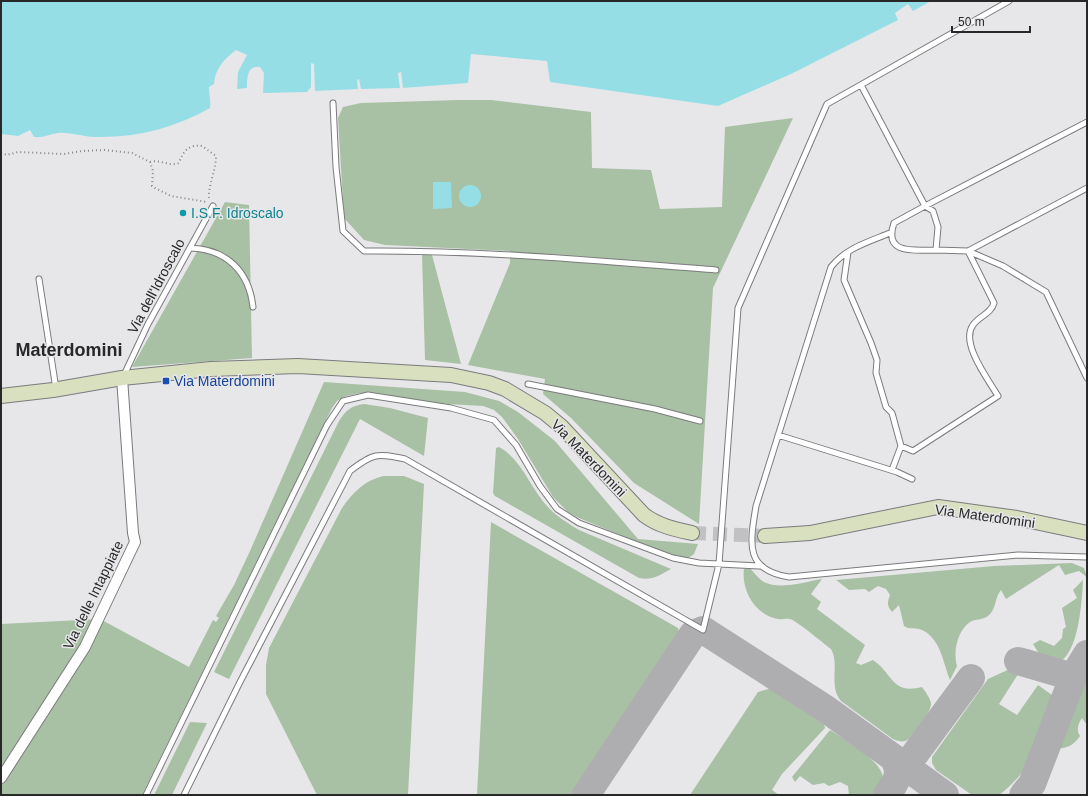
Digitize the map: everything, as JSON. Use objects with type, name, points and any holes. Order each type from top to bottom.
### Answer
[{"type":"street","name":"Via Materdomini","points":[[1,396],[56,390],[122,378],[211,369],[298,366],[452,375],[489,383],[526,400],[562,427],[644,515],[654,522],[668,528],[692,533]]},
{"type":"street","name":"Via delle Intappiate","points":[[1,778],[85,647],[135,542],[133,533],[122,378]]},
{"type":"street","name":"Via Materdomini","points":[[765,536],[810,533],[938,507],[1018,518],[1087,533]]},
{"type":"lane","points":[[184,795],[240,682],[350,471],[373,455],[385,454],[406,459],[703,630],[718,564],[738,308],[827,104],[1009,1]]},
{"type":"lane","points":[[861,85],[925,206],[933,211],[938,228],[936,250]]},
{"type":"lane","points":[[333,103],[336,167],[343,231],[364,251],[429,251],[510,254],[716,270]]},
{"type":"lane","points":[[1087,122],[894,223],[890,233],[894,244],[902,249],[968,251],[1003,266],[1046,292],[1087,378]]},
{"type":"lane","points":[[968,251],[1087,188]]},
{"type":"lane","name":"Via dell'Idroscalo","points":[[122,378],[148,324],[213,206]]},
{"type":"lane","points":[[759,566],[752,551],[752,527],[756,506],[831,266],[839,257],[858,246],[890,233]]},
{"type":"lane","points":[[190,248],[204,248],[220,254],[231,262],[246,281],[253,307]]},
{"type":"lane","points":[[901,446],[913,451],[998,396],[970,346],[969,332],[974,323],[992,309],[994,303],[968,251]]},
{"type":"lane","points":[[848,252],[844,280],[877,360],[876,373],[886,407],[892,413],[901,446],[892,470]]},
{"type":"lane","points":[[39,279],[56,390]]},
{"type":"lane","points":[[528,384],[655,409],[700,421]]},
{"type":"lane","points":[[146,795],[327,425],[343,402],[368,395],[451,408],[494,420],[516,445],[540,486],[557,509],[586,526],[673,558],[718,564],[759,566],[773,575],[789,577],[1018,555],[1087,557]]},
{"type":"lane","points":[[778,435],[892,470],[912,479]]},
{"type":"path","points":[[1,153],[7,155],[18,152],[48,152],[64,154],[104,150],[132,153],[150,162],[157,160],[173,166],[179,163],[184,151],[190,146],[202,146],[216,156],[216,166],[209,194],[210,204],[206,201],[171,196],[152,186],[153,171],[150,162]]},
{"type":"green space","points":[[491,100],[591,112],[592,168],[651,170],[660,209],[722,207],[725,127],[793,118],[713,288],[699,524],[634,483],[571,418],[543,394],[545,379],[468,365],[510,263],[510,251],[385,245],[364,240],[344,218],[338,118],[343,107],[361,103]]},
{"type":"green space","points":[[225,202],[249,205],[252,358],[132,367]]},
{"type":"green space","points":[[422,254],[432,255],[461,364],[425,360]]},
{"type":"green space","points":[[324,382],[465,392],[499,401],[518,412],[555,441],[638,539],[698,544],[694,554],[684,561],[579,518],[568,512],[553,497],[518,439],[502,417],[494,410],[483,406],[429,403],[360,393],[346,396],[337,401],[332,408],[142,795],[1,795],[1,624],[100,619],[189,667],[213,620],[216,622],[219,618],[216,616],[234,585],[250,551]]},
{"type":"green space","points":[[364,404],[390,408],[428,418],[424,456],[360,419],[229,679],[214,672],[339,421],[349,409]]},
{"type":"green space","points":[[499,447],[514,459],[543,501],[563,520],[579,530],[671,569],[652,578],[639,578],[495,496],[493,493],[496,448]]},
{"type":"green space","points":[[383,476],[404,476],[424,484],[408,795],[317,795],[266,694],[266,665],[269,648],[342,508],[350,497],[365,484]]},
{"type":"green space","points":[[491,522],[678,628],[680,637],[576,795],[477,795]]},
{"type":"green space","points":[[1072,563],[1084,568],[1087,577],[1079,571],[1065,575],[1059,565],[1006,599],[1001,590],[997,596],[991,613],[986,617],[970,622],[959,636],[956,648],[957,666],[950,680],[940,652],[933,639],[922,630],[904,626],[899,605],[892,612],[888,606],[890,595],[886,589],[878,586],[869,592],[865,589],[849,590],[836,580],[994,566]]},
{"type":"green space","points":[[750,568],[762,581],[770,584],[793,585],[822,579],[811,594],[821,602],[817,609],[865,645],[856,663],[861,665],[873,660],[880,665],[898,685],[904,688],[912,689],[922,687],[929,697],[931,707],[923,721],[910,738],[902,742],[893,739],[841,701],[835,689],[835,661],[831,649],[790,619],[770,617],[756,607],[747,593],[745,585],[744,569]]},
{"type":"green space","points":[[1083,580],[1082,600],[1075,639],[1064,658],[1057,663],[1048,664],[1038,662],[1021,655],[1023,648],[1038,652],[1033,644],[1040,640],[1054,646],[1062,638],[1063,629],[1066,627],[1062,608],[1077,598],[1073,590]]},
{"type":"green space","points":[[1014,667],[1022,668],[999,704],[1017,715],[1038,685],[1052,695],[1053,699],[1044,727],[1028,764],[1011,785],[999,795],[972,795],[936,770],[932,763],[932,757],[988,679]]},
{"type":"green space","points":[[1087,680],[1087,725],[1082,718],[1078,727],[1080,736],[1077,740],[1069,746],[1054,749],[1077,695]]},
{"type":"green space","points":[[772,688],[824,724],[825,728],[782,774],[772,790],[779,795],[690,795],[758,692]]},
{"type":"green space","points":[[190,722],[207,723],[172,795],[154,795]]},
{"type":"green space","points":[[830,730],[861,750],[876,763],[883,777],[882,786],[878,795],[849,795],[848,786],[840,782],[829,786],[824,783],[813,785],[800,776],[795,782],[792,777]]},
{"type":"water","points":[[1,1],[931,1],[913,11],[908,4],[895,13],[898,20],[791,74],[718,106],[550,82],[547,61],[471,54],[468,83],[403,88],[401,72],[398,73],[400,88],[361,89],[359,79],[357,80],[358,89],[315,91],[314,64],[311,63],[311,87],[307,92],[263,93],[264,73],[260,67],[252,68],[250,70],[247,88],[237,89],[238,72],[247,55],[236,50],[218,69],[214,84],[209,87],[210,108],[197,115],[169,126],[140,134],[95,137],[63,133],[34,137],[30,130],[18,136],[1,134]]},
{"type":"water","points":[[433,182],[451,182],[452,208],[433,209]]},
{"type":"water","points":[[470,185],[478,188],[481,196],[478,204],[470,207],[462,204],[459,196],[462,188]]},
{"type":"taxiway","points":[[586,795],[693,634],[703,630],[826,709],[945,795]]},
{"type":"taxiway","points":[[1023,795],[1032,784],[1074,675],[1087,654]]},
{"type":"taxiway","points":[[1018,661],[1073,677]]},
{"type":"taxiway","points":[[895,761],[908,761],[912,758],[971,678]]},
{"type":"taxiway","points":[[887,795],[895,783],[898,775],[895,761]]},
{"type":"tunnel","points":[[692,533],[765,536]]},
{"type":"place","name":"I.S.F. Idroscalo","points":[[183,213]]},
{"type":"place","name":"Via Materdomini","points":[[166,381]]},
{"type":"district","name":"Materdomini","points":[[69,350]]}]
